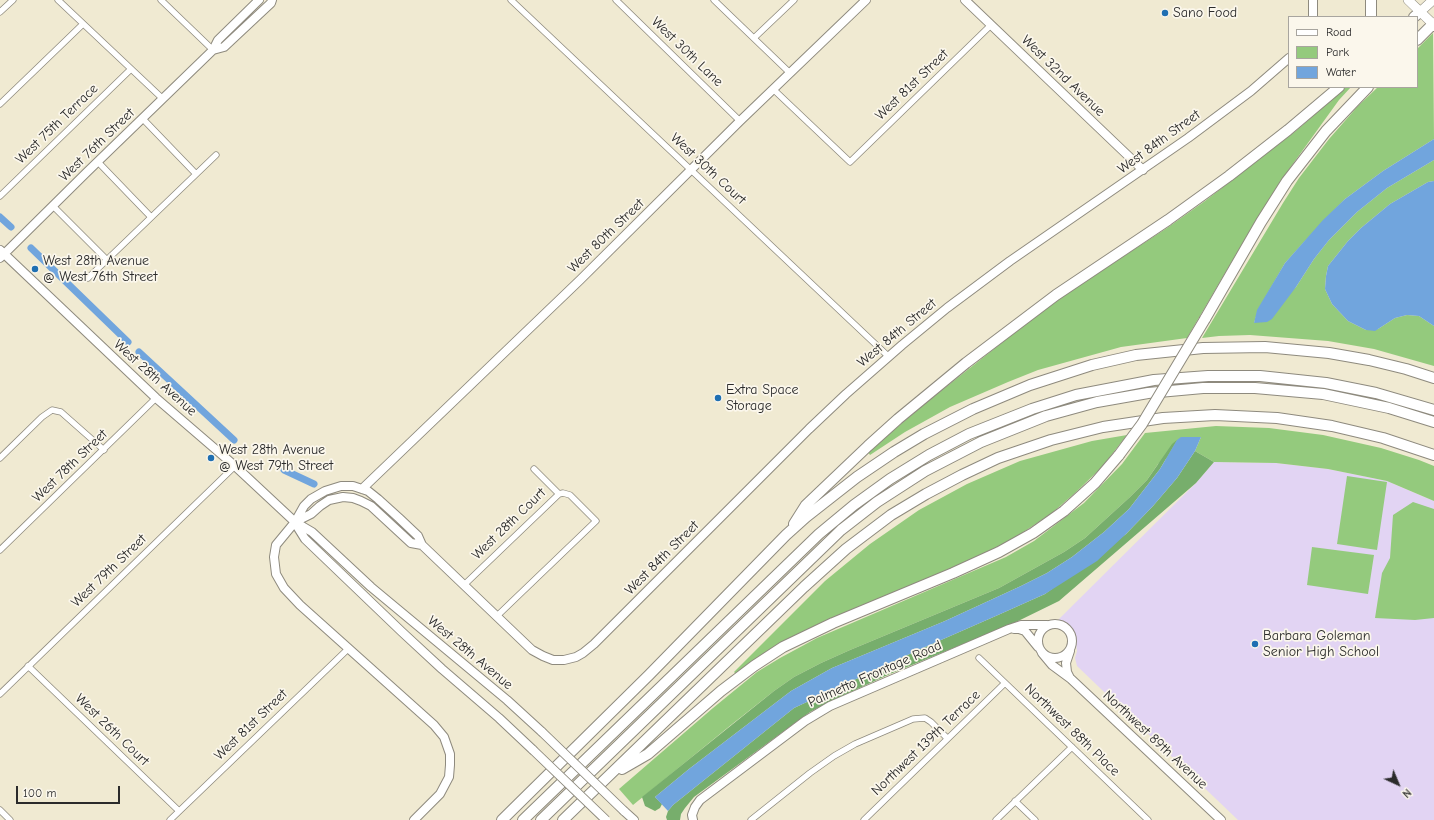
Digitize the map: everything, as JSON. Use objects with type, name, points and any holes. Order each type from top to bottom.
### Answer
[{"type":"highway","points":[[1371,0],[1371,16]]},
{"type":"highway","points":[[1418,39],[1434,24]]},
{"type":"highway","points":[[786,535],[806,505],[812,499],[882,433],[940,384],[1039,308],[1229,176],[1288,130],[1338,88]]},
{"type":"highway","points":[[608,777],[648,754],[721,691],[754,666],[784,647],[833,623],[953,573],[999,552],[1033,533],[1064,511],[1095,483],[1119,455],[1142,424],[1261,222],[1287,181],[1326,131],[1367,88]]},
{"type":"highway","points":[[502,820],[786,535],[811,513],[857,477],[904,446],[973,409],[1012,392],[1067,372],[1136,355],[1178,350],[1224,347],[1265,347],[1311,351],[1349,356],[1406,369],[1434,378]]},
{"type":"highway","points":[[523,820],[802,550],[836,519],[890,479],[929,455],[969,434],[1010,417],[1076,395],[1154,380],[1208,376],[1260,376],[1326,383],[1376,393],[1434,410]]},
{"type":"highway","points":[[541,820],[841,530],[876,502],[925,471],[981,442],[1046,416],[1096,402],[1154,392],[1203,388],[1256,388],[1323,394],[1390,408],[1434,422]]},
{"type":"highway","points":[[563,820],[804,586],[846,549],[891,515],[926,494],[962,475],[1004,456],[1051,440],[1103,427],[1163,418],[1215,415],[1277,418],[1325,424],[1383,438],[1434,455]]},
{"type":"main road","points":[[1408,0],[1417,14],[1434,24]]},
{"type":"main road","points":[[1417,14],[1432,1]]},
{"type":"street","points":[[0,12],[13,0]]},
{"type":"street","points":[[58,0],[163,99]]},
{"type":"street","points":[[161,0],[213,50]]},
{"type":"street","name":"West 76th Street","points":[[1,254],[53,206],[213,50],[218,40],[258,0]]},
{"type":"street","name":"West 76th Street","points":[[213,50],[224,47],[271,3],[272,0]]},
{"type":"street","name":"West 30th Court","points":[[511,0],[888,356]]},
{"type":"street","name":"West 30th Lane","points":[[616,0],[740,121]]},
{"type":"street","points":[[714,0],[790,73]]},
{"type":"street","points":[[754,38],[794,0]]},
{"type":"street","name":"West 80th Street","points":[[362,489],[580,280],[740,121],[866,0]]},
{"type":"street","name":"West 32nd Avenue","points":[[965,0],[1143,170]]},
{"type":"street","points":[[1313,0],[1313,16]]},
{"type":"street","points":[[0,104],[83,24]]},
{"type":"street","name":"West 81st Street","points":[[773,89],[850,162],[991,25]]},
{"type":"street","name":"West 84th Street","points":[[497,616],[537,653],[546,658],[564,660],[573,658],[590,648],[793,444],[888,356],[947,308],[1010,261],[1143,170],[1231,106],[1288,59]]},
{"type":"street","name":"West 75th Terrace","points":[[0,196],[131,70]]},
{"type":"street","points":[[143,119],[196,174]]},
{"type":"street","points":[[88,278],[216,154]]},
{"type":"street","points":[[98,162],[151,217]]},
{"type":"street","points":[[53,206],[107,260]]},
{"type":"street","name":"West 28th Avenue","points":[[1,254],[156,398],[235,466],[294,522],[305,539],[436,664],[499,718],[606,820]]},
{"type":"street","name":"West 78th Street","points":[[0,550],[156,398]]},
{"type":"street","points":[[0,458],[42,417],[52,410],[61,412],[104,450]]},
{"type":"street","name":"West 79th Street","points":[[0,694],[235,466]]},
{"type":"street","points":[[534,469],[558,494]]},
{"type":"street","points":[[414,820],[440,794],[447,782],[450,771],[450,761],[449,751],[444,737],[438,728],[295,600],[284,588],[277,577],[274,564],[276,547],[280,539],[294,522],[304,506],[321,492],[334,487],[353,486],[373,495],[384,503],[418,536],[422,545],[497,616]]},
{"type":"street","name":"West 28th Court","points":[[464,585],[558,494],[563,493],[570,495],[596,521],[497,616]]},
{"type":"street","points":[[294,522],[311,514],[328,500],[343,497],[353,498],[371,506],[411,543],[422,545]]},
{"type":"street","name":"West 28th Avenue","points":[[294,522],[312,532],[371,587],[507,700],[634,820]]},
{"type":"street","points":[[1040,650],[1038,637],[1043,628],[1047,625],[1057,624],[1065,626],[1072,636],[1066,663],[1067,672],[1071,679]]},
{"type":"street","name":"Palmetto Frontage Road","points":[[693,820],[692,815],[700,800],[805,721],[830,706],[1009,629],[1021,625],[1047,625]]},
{"type":"street","points":[[1009,629],[1026,631],[1040,650],[1051,658],[1057,659],[1062,657],[1070,650]]},
{"type":"street","name":"West 81st Street","points":[[170,820],[349,648]]},
{"type":"street","name":"Northwest 89th Avenue","points":[[1040,650],[1052,665],[1071,679],[1221,820]]},
{"type":"street","name":"Northwest 88th Place","points":[[979,658],[1148,820]]},
{"type":"street","name":"West 26th Court","points":[[28,666],[179,811]]},
{"type":"street","name":"Northwest 139th Terrace","points":[[864,820],[1005,683]]},
{"type":"street","points":[[751,820],[834,756],[855,744],[913,719],[925,718],[947,738]]},
{"type":"street","points":[[996,820],[1072,747]]},
{"type":"street","points":[[1015,801],[1035,820]]},
{"type":"street","points":[[0,810],[10,820]]},
{"type":"shaded area","name":"Barbara Goleman Senior High School","points":[[1214,462],[1276,463],[1328,469],[1387,481],[1434,501],[1434,820],[1238,820],[1077,666],[1075,658],[1077,651],[1075,636],[1069,625],[1058,620],[1196,483]]},
{"type":"green space","points":[[1433,33],[1434,139],[1383,171],[1345,199],[1285,263],[1258,310],[1254,323],[1296,287],[1314,259],[1329,240],[1357,212],[1387,188],[1434,160],[1434,181],[1428,182],[1390,204],[1361,228],[1348,241],[1328,266],[1325,289],[1332,304],[1348,321],[1366,330],[1378,329],[1395,318],[1407,315],[1419,316],[1434,326],[1434,366],[1374,349],[1328,341],[1250,335],[1202,338],[1283,203],[1299,178],[1329,139],[1358,106],[1377,88],[1418,88],[1418,48]]},
{"type":"green space","points":[[1345,88],[1350,88],[1339,100],[1282,179],[1187,338],[1121,347],[1038,370],[950,407],[905,432],[870,455],[868,452],[927,402],[1023,326],[1067,293],[1167,228],[1205,201],[1297,130]]},
{"type":"green space","points":[[1216,426],[1269,428],[1323,435],[1381,448],[1419,460],[1434,466],[1434,501],[1387,481],[1328,469],[1276,463],[1214,462],[1195,451],[1201,437],[1158,464],[1147,480],[1130,497],[1085,538],[1064,552],[999,588],[850,650],[794,677],[731,725],[633,805],[619,789],[757,672],[780,658],[817,638],[1006,557],[1034,541],[1084,503],[1122,464],[1145,433]]},
{"type":"green space","points":[[1127,435],[1102,467],[1075,493],[1052,513],[1013,539],[988,553],[810,628],[769,651],[736,674],[734,672],[825,581],[870,544],[919,510],[967,484],[1020,461],[1092,441]]},
{"type":"green space","points":[[1177,440],[1160,469],[1129,509],[1104,532],[1072,557],[1047,573],[1021,586],[945,621],[832,668],[791,691],[655,797],[662,804],[660,808],[655,811],[645,806],[642,797],[774,691],[794,677],[850,650],[999,588],[1064,552],[1085,538],[1147,480],[1172,444]]},
{"type":"green space","points":[[1195,451],[1214,462],[1196,483],[1059,601],[1012,624],[890,674],[810,712],[694,797],[681,814],[680,820],[667,820],[666,817],[668,811],[673,805],[794,708],[916,651],[1045,594],[1126,534],[1177,478]]},
{"type":"green space","points":[[1347,476],[1387,482],[1377,550],[1337,544]]},
{"type":"green space","points":[[1413,502],[1434,509],[1434,618],[1415,620],[1375,618],[1382,573],[1390,558],[1393,515]]},
{"type":"green space","points":[[1312,547],[1374,555],[1368,594],[1307,585]]},
{"type":"water","points":[[1434,139],[1434,160],[1387,188],[1357,212],[1329,240],[1272,319],[1267,322],[1254,323],[1257,310],[1285,263],[1323,220],[1345,199],[1383,171]]},
{"type":"water","points":[[1434,181],[1434,326],[1419,316],[1407,315],[1395,318],[1375,331],[1366,330],[1348,321],[1332,304],[1325,289],[1328,266],[1348,241],[1361,228],[1390,204],[1428,182]]},
{"type":"water","points":[[1181,437],[1201,437],[1195,451],[1177,478],[1153,506],[1097,561],[1045,594],[916,651],[794,708],[673,805],[668,811],[655,797],[791,691],[832,668],[945,621],[1021,586],[1047,573],[1072,557],[1104,532],[1129,509],[1160,469],[1177,440]]},
{"type":"waterway","points":[[0,217],[11,227]]},
{"type":"waterway","points":[[31,248],[128,342]]},
{"type":"waterway","points":[[139,352],[234,440]]},
{"type":"waterway","points":[[284,470],[314,484]]},
{"type":"place","name":"Sano Food","points":[[1165,13]]},
{"type":"place","name":"West 28th Avenue @ West 76th Street","points":[[35,269]]},
{"type":"place","name":"Extra Space Storage","points":[[718,398]]},
{"type":"place","name":"West 28th Avenue @ West 79th Street","points":[[211,458]]},
{"type":"place","name":"Barbara Goleman Senior High School","points":[[1255,644]]}]
